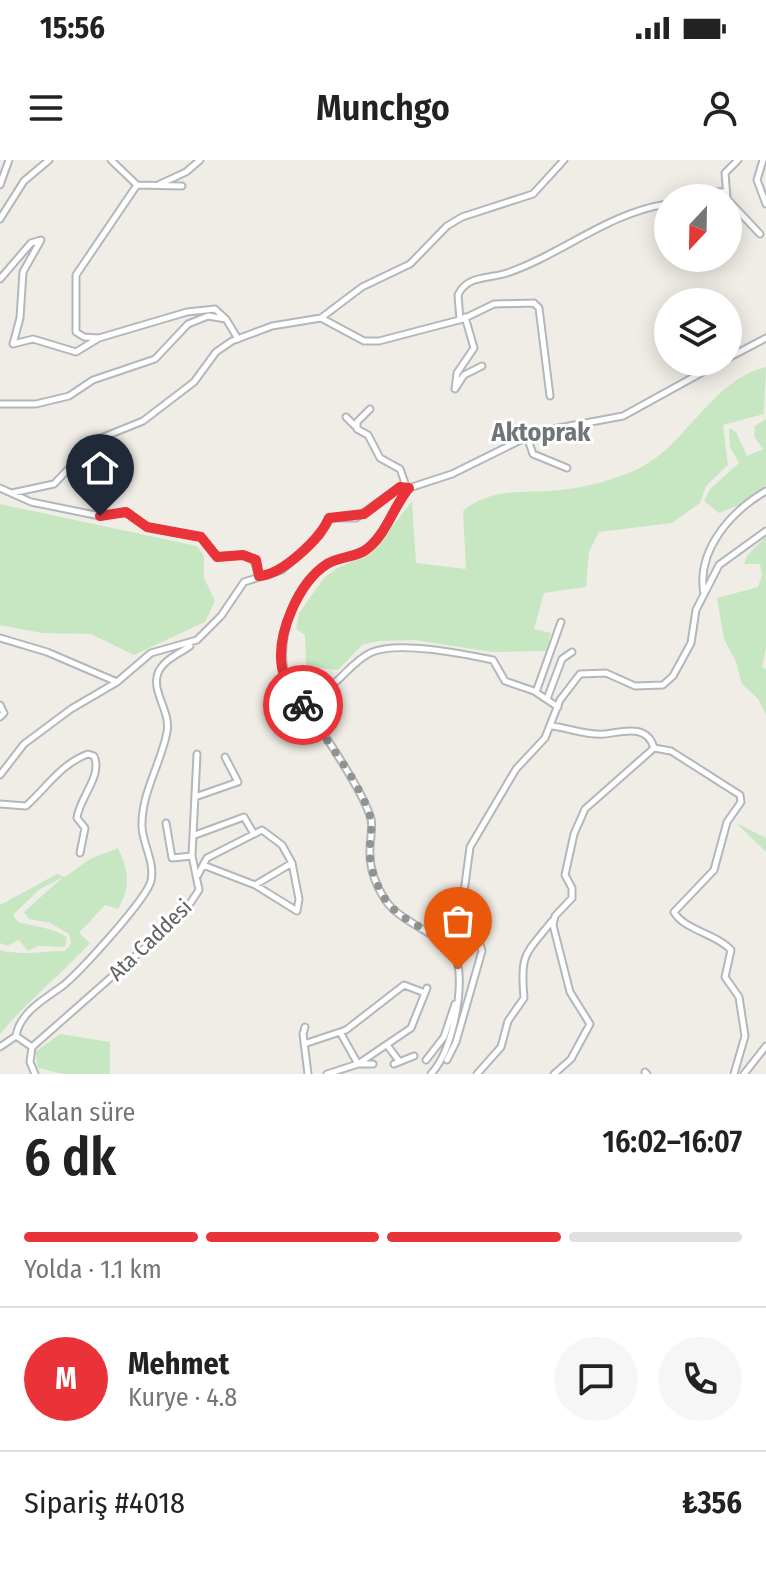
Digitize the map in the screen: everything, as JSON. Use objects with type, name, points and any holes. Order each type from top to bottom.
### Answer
[{"type":"street","points":[[0,185],[9,160]]},
{"type":"street","points":[[0,219],[24,181],[49,160]]},
{"type":"street","points":[[111,160],[137,185],[182,186]]},
{"type":"street","points":[[160,184],[186,172],[200,160]]},
{"type":"street","points":[[12,493],[54,484],[96,440],[143,421],[194,382],[216,352],[238,339],[272,326],[321,318],[362,287],[410,264],[447,226],[462,217],[533,194],[564,160]]},
{"type":"street","points":[[726,184],[727,168],[738,160]]},
{"type":"street","points":[[763,160],[757,180],[766,204]]},
{"type":"street","points":[[99,338],[84,337],[76,332],[76,275],[137,185]]},
{"type":"street","points":[[482,366],[464,375],[455,389],[457,373],[474,348],[458,295],[471,281],[513,270],[626,216],[654,208]]},
{"type":"street","points":[[742,214],[760,234]]},
{"type":"street","points":[[0,279],[31,243],[41,240],[23,272],[20,318],[13,344],[33,339],[76,352],[99,338],[209,308],[226,319],[238,339]]},
{"type":"street","points":[[321,318],[364,341],[379,341],[463,318],[494,304],[534,303],[539,308],[550,396]]},
{"type":"street","points":[[0,404],[36,404],[69,396],[93,380],[155,359],[188,324],[208,316],[226,319]]},
{"type":"street","points":[[742,351],[766,338]]},
{"type":"street","points":[[0,1047],[16,1036],[20,1023],[30,1011],[66,982],[145,894],[152,870],[142,827],[167,730],[166,710],[156,678],[161,665],[209,631],[244,582],[282,570],[320,535],[329,518],[356,518],[407,487],[452,474],[549,429],[623,416],[696,376]]},
{"type":"street","points":[[355,426],[370,409]]},
{"type":"street","points":[[346,417],[368,435],[380,458],[400,469],[407,487]]},
{"type":"street","points":[[527,437],[533,454],[567,468]]},
{"type":"street","points":[[407,487],[373,544],[359,555],[324,566],[300,596],[289,618],[281,656],[287,683],[364,800],[372,826],[369,848],[374,878],[386,901],[414,927],[445,943],[455,957],[456,1003],[450,1046],[431,1074]]},
{"type":"street","points":[[0,488],[31,502],[100,516],[126,512],[147,527],[201,537],[217,557],[243,555],[253,558],[259,576]]},
{"type":"street","points":[[704,595],[702,568],[709,547],[746,505],[766,491]]},
{"type":"street","points":[[439,1065],[447,1060],[456,1042],[482,951],[465,903],[470,847],[516,769],[552,726],[570,684],[580,674],[606,673],[635,686],[663,685],[673,676],[691,643],[696,610],[719,565],[766,531]]},
{"type":"street","points":[[536,692],[561,622]]},
{"type":"street","points":[[0,638],[47,652],[117,682]]},
{"type":"street","points":[[0,775],[24,744],[71,709],[117,682],[151,653],[197,640]]},
{"type":"street","points":[[287,683],[305,681],[332,685],[350,666],[369,654],[380,649],[404,649],[493,660],[505,681],[536,692],[558,707]]},
{"type":"street","points":[[547,699],[562,659],[572,652]]},
{"type":"street","points":[[0,705],[2,715]]},
{"type":"street","points":[[552,726],[603,734],[630,729],[650,740],[654,748]]},
{"type":"street","points":[[477,1074],[501,1047],[508,1021],[524,998],[520,981],[523,957],[572,898],[565,870],[582,814],[654,748]]},
{"type":"street","points":[[654,748],[671,751],[740,795],[741,802],[727,822],[714,870],[674,912],[679,920],[695,926],[731,950],[725,977],[739,997],[745,1036],[734,1074]]},
{"type":"street","points":[[0,804],[13,808],[26,806],[50,780],[79,758],[88,754],[94,756],[96,772],[78,807],[77,818],[85,828],[86,836],[80,853]]},
{"type":"street","name":"Ata Caddesi","points":[[32,1047],[183,914],[199,890],[192,856],[197,754]]},
{"type":"street","points":[[195,797],[238,782],[225,757]]},
{"type":"street","points":[[195,835],[244,817],[254,834]]},
{"type":"street","points":[[166,823],[172,858],[192,856]]},
{"type":"street","points":[[198,876],[203,865],[207,858],[262,830],[282,845],[292,863],[299,899],[297,911],[255,885],[203,865]]},
{"type":"street","points":[[255,885],[292,863]]},
{"type":"street","points":[[553,920],[568,986],[590,1024],[571,1059],[554,1074]]},
{"type":"street","points":[[304,1044],[340,1032],[404,985],[426,991],[414,1025],[358,1064],[327,1074]]},
{"type":"street","points":[[426,1060],[444,1037],[456,1003]]},
{"type":"street","points":[[305,1027],[308,1074]]},
{"type":"street","points":[[340,1032],[358,1064]]},
{"type":"street","points":[[16,1036],[32,1047],[30,1062],[35,1074]]},
{"type":"street","points":[[387,1045],[396,1063],[414,1056]]},
{"type":"street","points":[[744,1074],[752,1072],[766,1046]]},
{"type":"street","points":[[358,1064],[373,1064]]},
{"type":"green space","points":[[766,367],[764,414],[723,425],[728,465],[706,486],[700,503],[672,523],[599,532],[589,552],[586,587],[544,593],[534,629],[551,633],[546,651],[492,652],[415,640],[379,641],[362,645],[338,670],[306,666],[305,635],[296,629],[299,613],[324,578],[337,568],[371,554],[412,501],[416,563],[466,569],[463,511],[487,497],[499,494],[586,486],[638,469],[671,445],[730,385]]},
{"type":"green space","points":[[766,419],[766,485],[744,503],[719,513],[704,501],[710,489],[739,463],[730,447],[729,428],[736,432],[747,456],[763,449],[754,437],[755,426]]},
{"type":"green space","points":[[0,504],[197,546],[204,556],[204,578],[215,601],[205,622],[134,655],[91,634],[42,633],[0,625]]},
{"type":"green space","points":[[766,536],[766,648],[762,667],[766,669],[766,715],[758,699],[742,684],[736,662],[724,639],[717,598],[758,587],[762,575],[760,564],[744,564],[747,556]]},
{"type":"green space","points":[[736,823],[766,838],[766,852]]},
{"type":"green space","points":[[118,848],[127,879],[118,909],[105,905],[79,933],[90,943],[0,1034],[0,950],[24,953],[65,951],[71,944],[69,934],[50,923],[29,919],[24,912],[63,877],[40,889],[13,915],[18,922],[53,930],[67,937],[65,947],[38,946],[28,951],[19,940],[7,946],[0,943],[0,905],[57,874],[65,877],[90,859]]},
{"type":"green space","points":[[60,1034],[110,1042],[110,1074],[63,1074],[38,1068],[35,1052]]},
{"type":"way so far","points":[[303,705],[364,800],[372,826],[369,848],[374,878],[386,901],[414,927],[445,943],[455,957],[458,969]]},
{"type":"district","name":"Aktoprak","points":[[541,432]]},
{"type":"route","points":[[100,516],[126,512],[147,527],[201,537],[217,557],[249,556],[256,560],[259,576],[272,576],[320,535],[329,518],[356,518],[400,487],[409,488],[373,544],[359,555],[324,566],[295,604],[284,636],[282,669],[287,683],[303,705]]}]
